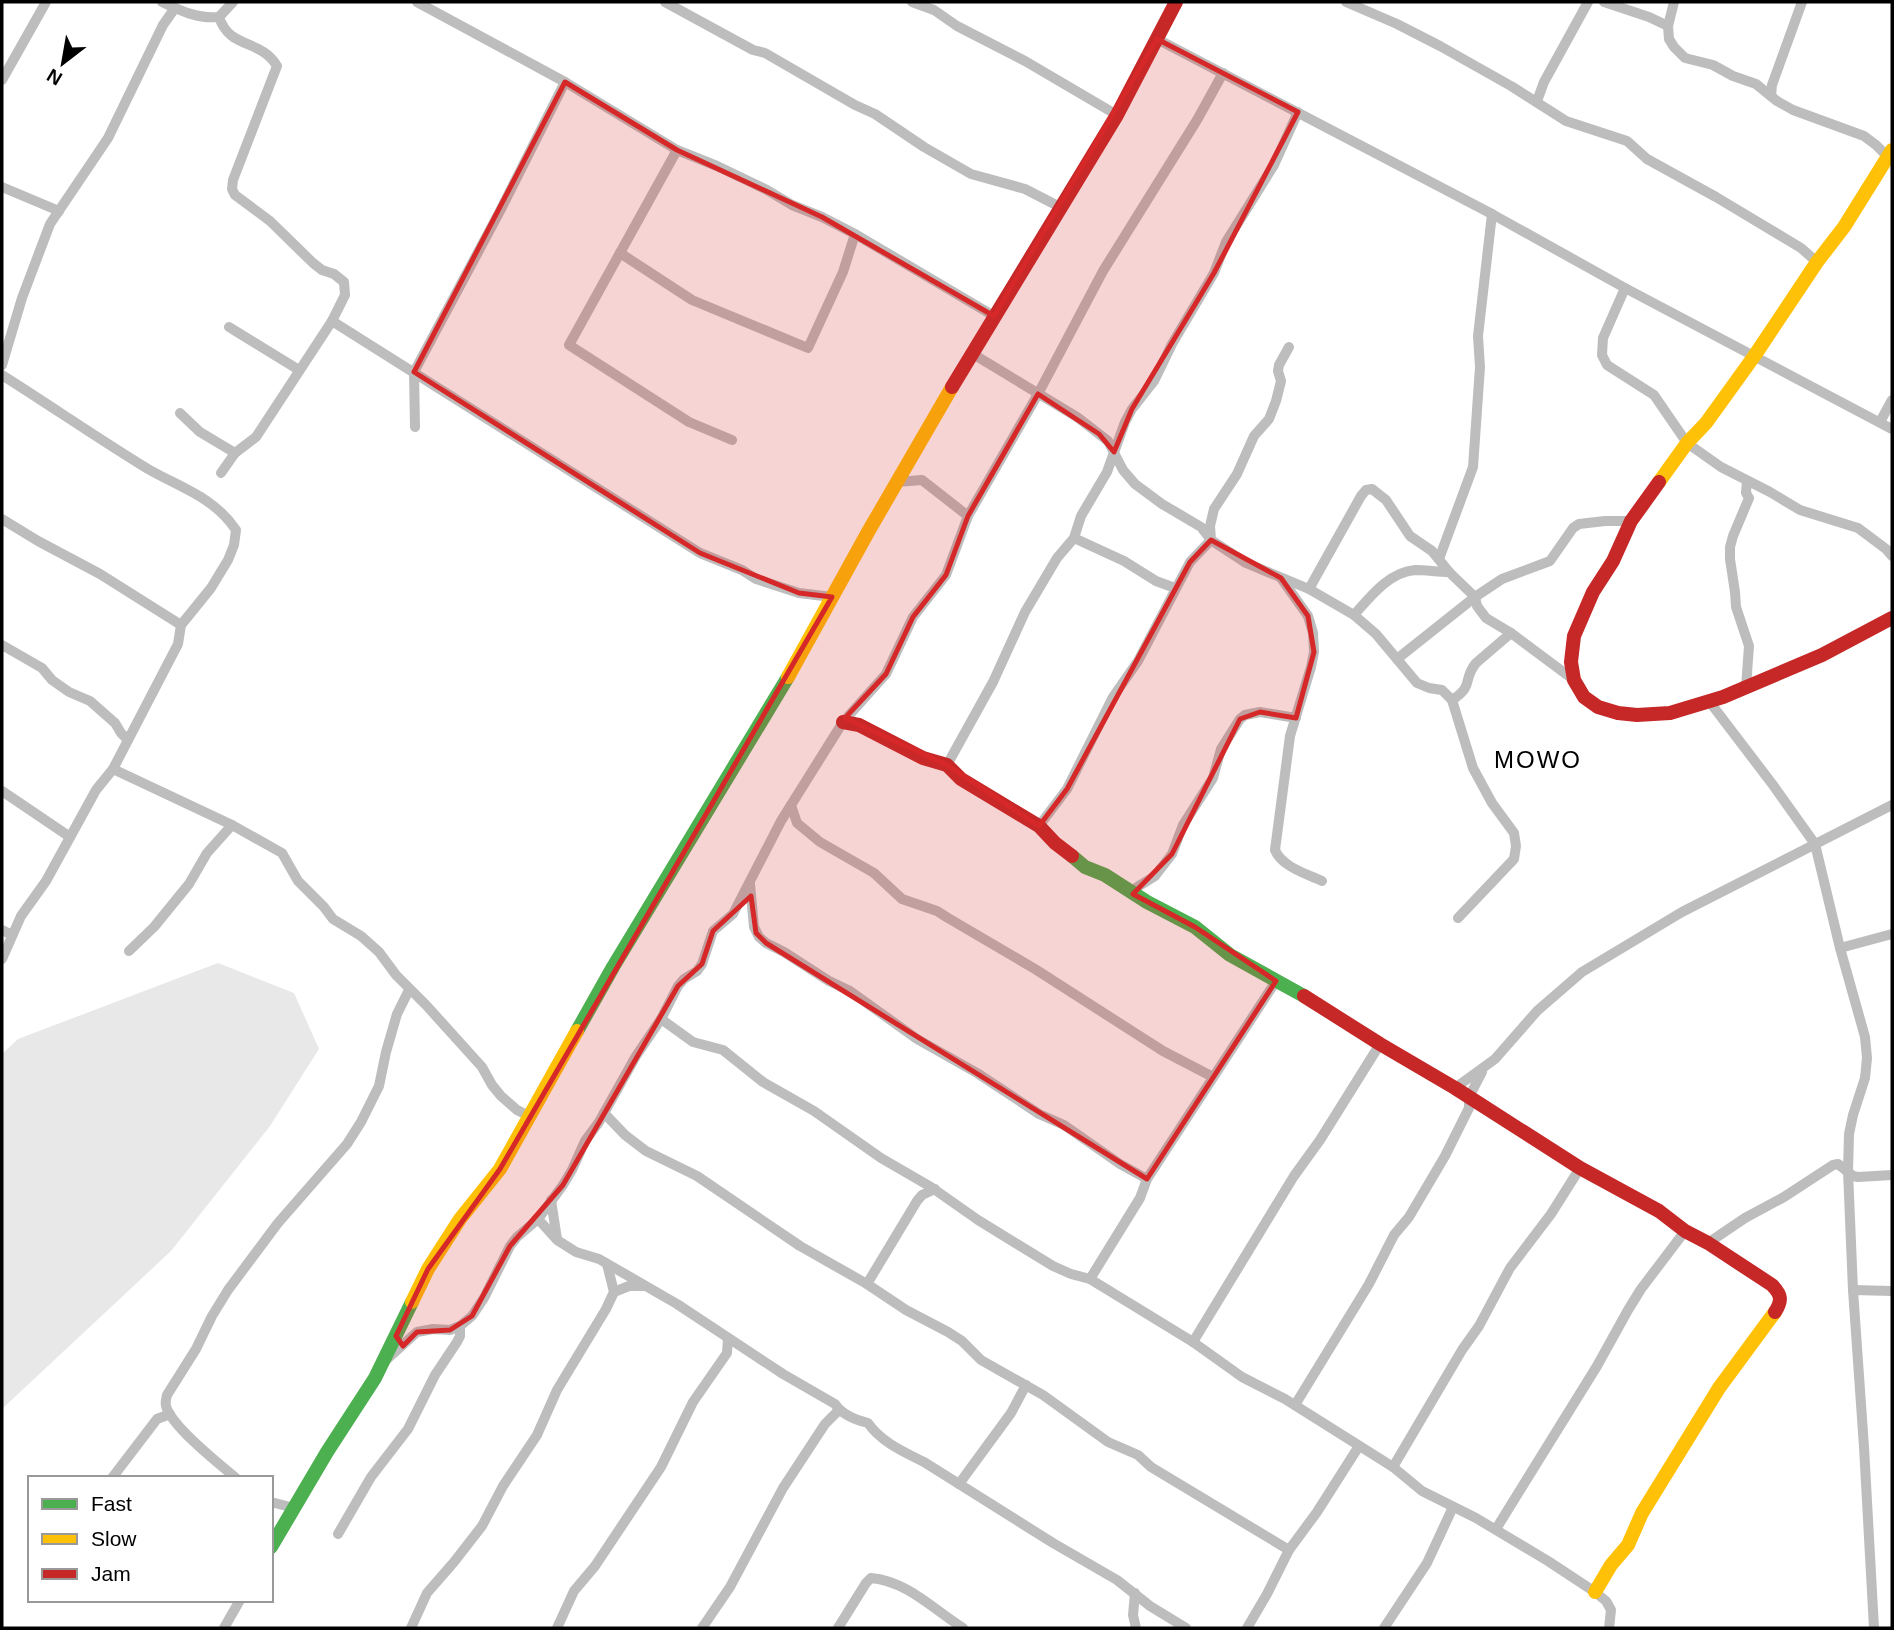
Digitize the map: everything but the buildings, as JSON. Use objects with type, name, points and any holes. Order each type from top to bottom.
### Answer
[{"type":"street","points":[[2,80],[46,2]]},
{"type":"street","points":[[162,2],[207,18],[219,17],[233,2]]},
{"type":"street","points":[[417,2],[565,82],[677,150],[717,166],[792,205],[822,216],[993,316]]},
{"type":"street","points":[[665,2],[875,114],[971,174],[1025,189],[1060,207]]},
{"type":"street","points":[[912,2],[934,10],[957,26],[1025,61],[1117,115]]},
{"type":"street","points":[[273,1544],[385,1360],[400,1341],[428,1269],[460,1219],[500,1169],[613,967],[764,713],[789,676],[897,481],[993,316],[1117,115],[1175,2]]},
{"type":"street","points":[[1346,2],[1440,46],[1566,121],[1627,141],[1647,159],[1801,248],[1817,262]]},
{"type":"street","points":[[1537,102],[1544,82],[1588,2]]},
{"type":"street","points":[[1604,2],[1668,26]]},
{"type":"street","points":[[1674,2],[1668,26],[1669,38],[1685,58],[1713,65],[1756,85],[1793,110],[1864,136],[1890,153],[1844,227],[1817,262],[1755,355],[1630,521],[1612,561],[1593,592],[1574,636],[1571,662],[1574,680],[1584,697],[1598,707],[1637,715],[1670,713],[1746,687],[1822,655],[1892,618]]},
{"type":"street","points":[[1771,96],[1772,85],[1802,2]]},
{"type":"street","points":[[2,365],[22,298],[50,224],[108,138],[163,25],[175,8]]},
{"type":"street","points":[[219,17],[229,36],[262,50],[272,57],[277,66],[233,180],[232,189],[235,195],[270,221],[321,270],[334,274],[344,282],[345,295],[332,321],[256,437],[236,453],[221,473]]},
{"type":"street","points":[[1157,39],[1492,214],[1625,288],[1892,429]]},
{"type":"street","points":[[400,1341],[417,1332],[450,1330],[472,1316],[510,1246],[538,1219],[564,1185],[585,1141],[604,1113],[622,1078],[662,1019],[678,986],[697,971],[713,931],[733,914],[791,805],[847,716],[886,674],[913,617],[946,575],[968,516],[1038,394],[1103,271],[1197,121],[1223,73]]},
{"type":"street","points":[[415,427],[414,372],[565,82]]},
{"type":"street","points":[[947,765],[993,682],[1025,612],[1057,558],[1074,538],[1081,516],[1107,472],[1132,409],[1154,380],[1214,273],[1226,242],[1274,165],[1298,112]]},
{"type":"street","points":[[677,150],[569,345],[689,422],[732,440]]},
{"type":"street","points":[[2,187],[59,211]]},
{"type":"street","points":[[1439,559],[1473,467],[1480,367],[1478,336],[1492,214]]},
{"type":"street","points":[[620,253],[692,300],[808,348],[843,272],[855,234]]},
{"type":"street","points":[[1625,288],[1605,330],[1601,346],[1604,362],[1654,395],[1687,443],[1721,467],[1800,510],[1858,528],[1892,556]]},
{"type":"street","points":[[332,321],[700,553],[788,590],[832,597]]},
{"type":"street","points":[[229,327],[299,370]]},
{"type":"street","points":[[1039,826],[1067,789],[1113,697],[1138,661],[1190,562],[1211,540],[1210,526],[1214,509],[1237,474],[1254,436],[1269,419],[1281,381],[1279,365],[1289,346]]},
{"type":"street","points":[[973,354],[1077,417],[1108,441],[1123,470],[1135,484],[1201,527],[1211,540],[1246,562],[1309,589],[1353,615],[1376,634],[1417,682],[1442,690],[1452,701],[1473,768],[1492,803],[1514,833],[1516,846],[1514,859],[1458,918]]},
{"type":"street","points":[[2,375],[149,469],[206,499],[236,530],[228,560],[211,589],[181,625],[178,644],[113,769],[96,790],[46,881],[21,916],[2,958]]},
{"type":"street","points":[[1880,422],[1892,400]]},
{"type":"street","points":[[180,413],[200,432],[236,453]]},
{"type":"street","points":[[897,481],[922,480],[968,516]]},
{"type":"street","points":[[1746,687],[1749,646],[1736,607],[1730,559],[1733,536],[1749,498],[1746,493],[1747,481]]},
{"type":"street","points":[[1309,589],[1366,490],[1372,489],[1381,495],[1410,536],[1432,551],[1475,597],[1477,606],[1486,618],[1511,633],[1574,680]]},
{"type":"street","points":[[2,519],[100,574],[181,625]]},
{"type":"street","points":[[1397,659],[1502,579],[1550,561],[1573,528],[1579,524],[1630,521]]},
{"type":"street","points":[[1074,538],[1118,557],[1156,581],[1175,588]]},
{"type":"street","points":[[1353,615],[1381,587],[1403,573],[1414,570],[1449,572]]},
{"type":"street","points":[[1281,578],[1308,616],[1313,633],[1314,652],[1290,736],[1275,850],[1284,862],[1322,881]]},
{"type":"street","points":[[1452,701],[1464,693],[1471,669],[1476,663],[1511,633]]},
{"type":"street","points":[[2,645],[42,668],[52,680],[69,692],[90,701],[115,723],[128,740]]},
{"type":"street","points":[[1709,701],[1815,844],[1864,1037],[1867,1058],[1865,1078],[1849,1134],[1848,1171],[1874,1628]]},
{"type":"street","points":[[1131,891],[1147,882],[1172,854],[1186,819],[1213,778],[1221,750],[1240,719],[1245,715],[1260,712],[1296,718]]},
{"type":"street","points":[[847,716],[911,753],[947,765],[961,779],[1039,826],[1078,863],[1105,875],[1147,902],[1195,927],[1230,955],[1313,1001],[1580,1168],[1659,1211],[1778,1291],[1780,1304],[1719,1388],[1642,1513],[1628,1545],[1611,1565],[1595,1592]]},
{"type":"street","points":[[113,769],[232,825],[282,853],[298,881],[333,919],[361,936],[374,948],[409,990],[482,1067],[501,1096],[528,1116]]},
{"type":"street","points":[[2,791],[70,838]]},
{"type":"street","points":[[791,805],[797,823],[820,842],[874,873],[902,899],[937,911],[1035,969],[1163,1051],[1213,1077]]},
{"type":"street","points":[[1455,1088],[1483,1070],[1537,1011],[1582,972],[1682,912],[1892,805]]},
{"type":"street","points":[[781,821],[797,823]]},
{"type":"street","points":[[129,951],[155,927],[189,884],[207,853],[232,825]]},
{"type":"street","points":[[749,881],[754,927],[766,943],[850,991],[917,1039],[978,1073],[1039,1114],[1057,1121],[1147,1179]]},
{"type":"street","points":[[1147,882],[1147,902]]},
{"type":"street","points":[[2,930],[12,935]]},
{"type":"street","points":[[1840,948],[1892,934]]},
{"type":"street","points":[[1090,1279],[1140,1198],[1147,1179],[1276,981]]},
{"type":"street","points":[[234,1476],[196,1444],[170,1414],[165,1402],[167,1395],[228,1290],[278,1223],[347,1144],[361,1122],[379,1086],[397,1014],[409,990]]},
{"type":"street","points":[[662,1019],[693,1042],[723,1050],[763,1082],[814,1111],[978,1220],[1054,1266],[1090,1279],[1193,1342],[1242,1377],[1295,1405],[1393,1467],[1422,1492],[1496,1529],[1595,1592],[1606,1601],[1611,1610],[1609,1628]]},
{"type":"street","points":[[1193,1342],[1287,1188],[1380,1044]]},
{"type":"street","points":[[1295,1405],[1357,1304],[1394,1236],[1415,1208],[1446,1156],[1469,1108],[1469,1097],[1483,1070]]},
{"type":"street","points":[[604,1113],[625,1135],[646,1150],[697,1176],[800,1246],[948,1332],[981,1360],[1026,1385],[1108,1441],[1138,1455],[1151,1467],[1289,1550]]},
{"type":"street","points":[[1708,1243],[1833,1165],[1839,1164],[1858,1177],[1892,1175]]},
{"type":"street","points":[[1393,1467],[1488,1311],[1510,1268],[1551,1214],[1580,1168]]},
{"type":"street","points":[[867,1284],[917,1201],[934,1189]]},
{"type":"street","points":[[551,1200],[557,1240]]},
{"type":"street","points":[[538,1219],[557,1240],[576,1252],[599,1259],[677,1304],[742,1348],[835,1404],[839,1410],[868,1423],[891,1444],[1117,1580],[1156,1610],[1186,1628]]},
{"type":"street","points":[[1496,1529],[1597,1366],[1641,1289],[1685,1231]]},
{"type":"street","points":[[607,1264],[614,1292]]},
{"type":"street","points":[[411,1628],[427,1593],[482,1526],[503,1486],[537,1434],[557,1391],[593,1333],[614,1292],[629,1286],[644,1286]]},
{"type":"street","points":[[1853,1290],[1892,1291]]},
{"type":"street","points":[[338,1534],[371,1477],[408,1429],[435,1375],[457,1342],[460,1326]]},
{"type":"street","points":[[557,1628],[574,1591],[595,1566],[661,1467],[693,1402],[727,1353],[728,1338]]},
{"type":"street","points":[[727,1353],[742,1348]]},
{"type":"street","points":[[959,1483],[1011,1413],[1026,1385]]},
{"type":"street","points":[[702,1628],[730,1587],[783,1488],[825,1424],[839,1410]]},
{"type":"street","points":[[114,1476],[157,1419],[170,1414]]},
{"type":"street","points":[[1247,1628],[1268,1594],[1289,1550],[1359,1446]]},
{"type":"street","points":[[273,1503],[294,1508]]},
{"type":"street","points":[[1384,1628],[1427,1563],[1453,1507]]},
{"type":"street","points":[[838,1628],[866,1583],[871,1578],[880,1578],[922,1599],[963,1628]]},
{"type":"street","points":[[1135,1593],[1133,1615],[1136,1628]]},
{"type":"street","points":[[224,1628],[239,1602]]},
{"type":"highlighted area","points":[[1157,39],[1298,112],[1214,273],[1132,409],[1114,452],[1099,434],[1038,394],[968,516],[946,575],[913,617],[886,674],[845,718],[947,765],[1039,826],[1067,789],[1190,562],[1211,540],[1281,578],[1308,616],[1314,652],[1296,718],[1260,712],[1240,719],[1172,854],[1133,894],[1195,927],[1276,981],[1147,1179],[766,943],[756,933],[751,896],[713,931],[702,964],[678,986],[563,1185],[510,1246],[472,1316],[450,1330],[417,1332],[403,1346],[396,1336],[428,1269],[500,1169],[832,597],[799,593],[700,553],[414,372],[565,82],[677,150],[822,217],[994,316]]},
{"type":"shaded area","points":[[218,963],[294,993],[319,1049],[270,1126],[171,1251],[2,1409],[2,1054],[18,1039]]},
{"type":"traffic: fast","points":[[577,1031],[788,677]]},
{"type":"traffic: fast","points":[[1072,856],[1085,867],[1105,875],[1147,902],[1195,927],[1230,955],[1304,996]]},
{"type":"traffic: fast","points":[[273,1544],[375,1378],[412,1302]]},
{"type":"traffic: slow","points":[[1659,482],[1755,355],[1817,262],[1844,227],[1892,150]]},
{"type":"traffic: slow","points":[[788,677],[952,387]]},
{"type":"traffic: slow","points":[[412,1302],[428,1269],[460,1219],[500,1169],[577,1031]]},
{"type":"traffic: slow","points":[[1595,1592],[1611,1565],[1628,1545],[1642,1513],[1719,1388],[1775,1312]]},
{"type":"traffic: jam","points":[[952,387],[1117,115],[1176,2]]},
{"type":"traffic: jam","points":[[1659,482],[1631,521],[1613,561],[1593,592],[1574,636],[1571,662],[1574,680],[1584,697],[1598,707],[1637,715],[1670,713],[1723,697],[1822,655],[1892,618]]},
{"type":"traffic: jam","points":[[843,722],[859,725],[923,758],[947,765],[961,779],[1039,826],[1072,856]]},
{"type":"traffic: jam","points":[[1304,996],[1580,1168],[1659,1211],[1685,1231],[1772,1285],[1780,1298],[1775,1312]]},
{"type":"district","name":"MOWO","points":[[1538,759]]}]
